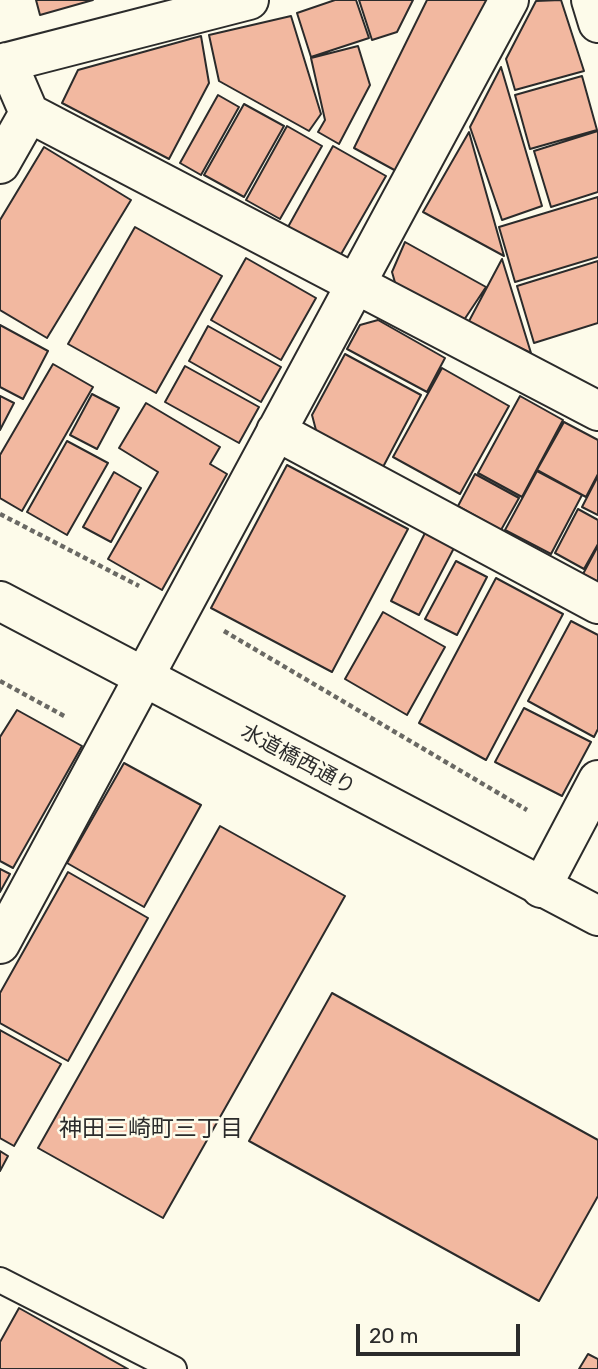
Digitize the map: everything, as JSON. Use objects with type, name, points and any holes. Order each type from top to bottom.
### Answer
[{"type":"street","points":[[0,944],[509,0]]},
{"type":"street","points":[[591,0],[598,23]]},
{"type":"street","points":[[228,3],[4,63],[29,113],[598,411]]},
{"type":"street","points":[[0,164],[29,113]]},
{"type":"street","points":[[276,431],[598,604]]},
{"type":"street","name":"水道橋西通り","points":[[0,601],[598,916]]},
{"type":"street","points":[[541,888],[598,780]]},
{"type":"lane","points":[[0,1280],[174,1369]]},
{"type":"path","points":[[0,514],[232,635],[569,834]]},
{"type":"building","points":[[36,0],[93,0],[40,15]]},
{"type":"building","points":[[335,0],[356,0],[369,38],[311,57],[297,13]]},
{"type":"building","points":[[359,0],[413,0],[397,32],[372,40]]},
{"type":"building","points":[[427,0],[493,0],[398,172],[354,148]]},
{"type":"building","points":[[561,0],[584,71],[515,90],[506,59],[536,1]]},
{"type":"building","points":[[291,16],[321,114],[309,131],[219,81],[209,35]]},
{"type":"building","points":[[201,36],[209,83],[169,159],[62,103],[78,70]]},
{"type":"building","points":[[358,46],[370,85],[339,144],[318,132],[325,120],[311,58]]},
{"type":"building","points":[[501,67],[542,206],[502,220],[470,127]]},
{"type":"building","points":[[582,76],[597,130],[530,149],[515,95]]},
{"type":"building","points":[[218,95],[239,107],[201,175],[180,163]]},
{"type":"building","points":[[244,104],[284,126],[244,197],[204,175]]},
{"type":"building","points":[[287,126],[322,146],[280,219],[246,200]]},
{"type":"building","points":[[598,131],[598,192],[551,207],[534,151]]},
{"type":"building","points":[[469,132],[504,256],[423,212]]},
{"type":"building","points":[[333,146],[386,176],[340,256],[288,227]]},
{"type":"building","points":[[44,147],[131,200],[47,338],[0,310],[0,220]]},
{"type":"building","points":[[598,197],[598,257],[515,282],[499,227]]},
{"type":"building","points":[[135,227],[222,276],[156,393],[68,344]]},
{"type":"building","points":[[405,242],[486,287],[462,323],[396,286],[392,272]]},
{"type":"building","points":[[246,258],[316,298],[281,360],[211,320]]},
{"type":"building","points":[[502,259],[531,353],[468,323]]},
{"type":"building","points":[[598,261],[598,323],[534,343],[517,286]]},
{"type":"building","points":[[378,320],[445,358],[427,392],[347,349],[360,325]]},
{"type":"building","points":[[0,325],[48,351],[23,399],[0,387]]},
{"type":"building","points":[[208,326],[281,367],[261,402],[189,361]]},
{"type":"building","points":[[345,354],[421,395],[383,467],[317,434],[312,415]]},
{"type":"building","points":[[53,364],[93,387],[22,511],[0,498],[0,455]]},
{"type":"building","points":[[185,366],[259,407],[239,443],[165,402]]},
{"type":"building","points":[[442,368],[509,406],[460,494],[393,457]]},
{"type":"building","points":[[92,394],[119,408],[97,449],[70,435]]},
{"type":"building","points":[[0,396],[14,403],[0,430]]},
{"type":"building","points":[[520,396],[563,420],[522,497],[478,473]]},
{"type":"building","points":[[146,403],[220,447],[210,464],[227,474],[162,590],[108,559],[158,472],[119,448]]},
{"type":"building","points":[[564,422],[598,440],[598,474],[586,497],[537,470]]},
{"type":"building","points":[[67,441],[108,463],[67,535],[27,512]]},
{"type":"building","points":[[287,465],[408,529],[332,672],[211,608]]},
{"type":"building","points":[[537,471],[582,495],[551,554],[505,530]]},
{"type":"building","points":[[114,472],[141,488],[111,542],[83,527]]},
{"type":"building","points":[[475,474],[519,498],[501,530],[458,506]]},
{"type":"building","points":[[598,476],[598,515],[582,507]]},
{"type":"building","points":[[578,509],[598,520],[598,544],[584,569],[555,553]]},
{"type":"building","points":[[425,533],[454,548],[419,615],[391,601]]},
{"type":"building","points":[[598,546],[598,582],[583,574]]},
{"type":"building","points":[[456,561],[487,577],[457,635],[425,619]]},
{"type":"building","points":[[496,578],[563,614],[486,760],[419,723]]},
{"type":"building","points":[[383,612],[445,647],[407,715],[345,679]]},
{"type":"building","points":[[571,621],[598,635],[598,729],[594,737],[528,701]]},
{"type":"building","points":[[524,708],[591,742],[562,796],[495,762]]},
{"type":"building","points":[[17,710],[82,746],[13,868],[0,861],[0,737]]},
{"type":"building","points":[[124,763],[201,805],[144,907],[67,863]]},
{"type":"building","points":[[220,826],[345,896],[163,1218],[38,1148]]},
{"type":"building","points":[[0,869],[10,874],[0,892]]},
{"type":"building","points":[[68,872],[148,918],[68,1061],[0,1023],[0,993]]},
{"type":"building","points":[[332,993],[598,1140],[598,1196],[539,1301],[249,1141]]},
{"type":"building","points":[[0,1030],[61,1064],[14,1146],[0,1138]]},
{"type":"building","points":[[0,1151],[8,1156],[0,1171]]},
{"type":"building","points":[[19,1308],[128,1369],[0,1369],[0,1342]]},
{"type":"building","points":[[588,1354],[598,1359],[598,1369],[579,1369]]},
{"type":"district","name":"神田三崎町三丁目","points":[[151,1129]]}]
